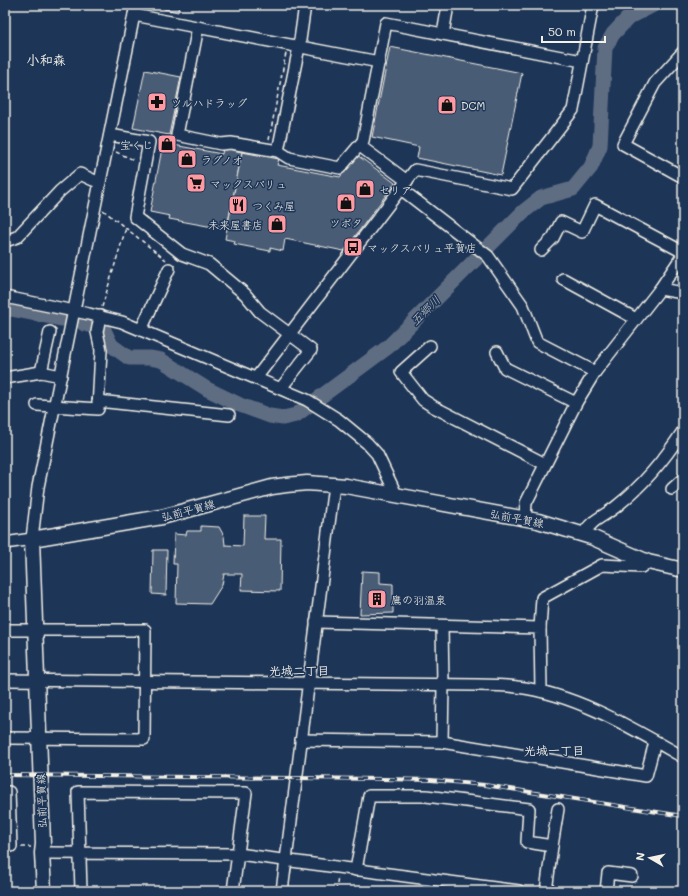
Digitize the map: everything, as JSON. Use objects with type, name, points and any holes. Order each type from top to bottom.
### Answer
[{"type":"main road","name":"弘前平賀線","points":[[44,891],[38,850],[43,844],[32,539],[162,518],[260,490],[286,484],[308,483],[334,485],[525,519],[584,534],[648,562],[683,570]]},
{"type":"street","points":[[273,149],[299,47],[305,5]]},
{"type":"street","points":[[443,34],[448,5]]},
{"type":"street","points":[[256,378],[415,170],[512,189],[573,110],[593,5]]},
{"type":"street","points":[[5,543],[32,539],[38,487],[135,10],[198,27],[379,62]]},
{"type":"street","points":[[198,27],[177,135],[221,144],[231,143],[273,149],[289,158],[340,168],[364,141],[386,23],[582,61]]},
{"type":"street","points":[[683,52],[655,83],[624,144],[683,177]]},
{"type":"street","points":[[110,135],[149,142],[135,216],[182,254],[209,264],[245,294],[260,312],[311,350],[281,388]]},
{"type":"street","points":[[360,146],[488,256],[523,306],[537,342],[595,372]]},
{"type":"street","points":[[5,241],[16,237],[60,191],[80,174],[100,182]]},
{"type":"street","points":[[525,519],[526,503],[576,403],[595,372],[660,289],[683,254],[595,205],[582,232],[561,222],[553,238],[541,250]]},
{"type":"street","points":[[141,330],[168,265]]},
{"type":"street","points":[[563,279],[636,319]]},
{"type":"street","points":[[660,289],[683,293]]},
{"type":"street","points":[[5,297],[74,311],[98,323],[122,322],[312,402],[354,431],[377,454],[394,490],[394,495]]},
{"type":"street","points":[[37,405],[98,409],[101,350],[98,323]]},
{"type":"street","points":[[41,372],[50,332]]},
{"type":"street","points":[[430,346],[401,372],[423,400],[545,464]]},
{"type":"street","points":[[496,352],[505,368],[576,403]]},
{"type":"street","points":[[5,378],[41,372],[61,376]]},
{"type":"street","points":[[98,402],[228,415]]},
{"type":"street","points":[[584,534],[587,527],[618,505],[643,481],[676,443],[683,431]]},
{"type":"street","points":[[672,489],[683,479]]},
{"type":"street","points":[[282,891],[334,485]]},
{"type":"street","points":[[541,691],[540,628],[542,598],[602,565],[641,567],[648,562]]},
{"type":"street","points":[[316,622],[540,628]]},
{"type":"street","points":[[442,626],[442,742]]},
{"type":"street","points":[[5,630],[145,630],[144,739],[5,738]]},
{"type":"street","points":[[5,680],[443,684],[517,687],[541,691],[598,710],[683,756]]},
{"type":"street","points":[[302,740],[442,742],[646,776],[655,742]]},
{"type":"street","points":[[5,792],[9,792],[8,846]]},
{"type":"street","points":[[81,891],[78,792],[246,792],[233,891]]},
{"type":"street","points":[[356,870],[369,796],[426,796],[529,809],[527,842],[552,846]]},
{"type":"street","points":[[546,891],[558,809]]},
{"type":"street","points":[[38,850],[80,853],[238,854],[356,870],[466,888],[519,891]]},
{"type":"street","points":[[606,891],[608,873],[632,876]]},
{"type":"path","points":[[273,149],[287,50]]},
{"type":"path","points":[[107,148],[134,160]]},
{"type":"path","points":[[96,204],[168,265]]},
{"type":"path","points":[[98,323],[126,228]]},
{"type":"path","points":[[8,846],[38,850]]},
{"type":"path","points":[[336,891],[338,873]]},
{"type":"building","points":[[165,5],[179,5],[178,12],[164,9]]},
{"type":"building","name":"DCM","points":[[390,47],[522,73],[501,175],[417,158],[419,147],[372,137]]},
{"type":"building","name":"ツルハドラッグ","points":[[145,70],[181,77],[169,135],[133,128]]},
{"type":"building","name":"マックスバリュ","points":[[163,143],[222,154],[223,148],[242,152],[227,227],[214,224],[213,227],[169,219],[170,216],[150,212]]},
{"type":"building","points":[[242,152],[279,159],[277,165],[340,177],[357,155],[395,183],[344,251],[285,239],[283,251],[270,248],[270,251],[234,244],[235,241],[225,239]]},
{"type":"building","points":[[244,516],[265,516],[264,539],[281,539],[280,591],[241,590],[242,574],[224,574],[222,585],[210,604],[176,603],[177,564],[173,564],[174,534],[186,535],[187,531],[201,531],[201,526],[219,527],[224,536],[225,545],[243,546]]},
{"type":"building","points":[[153,550],[167,550],[166,595],[152,594]]},
{"type":"building","name":"鷹の羽温泉","points":[[362,571],[380,572],[380,583],[393,584],[393,613],[360,614]]},
{"type":"waterway","name":"五郷川","points":[[84,324],[103,328],[111,345],[129,358],[150,358],[161,360],[207,389],[240,405],[270,416],[283,418],[296,415],[388,347],[523,212],[541,198],[573,189],[591,167],[600,146],[605,48],[613,34],[628,18],[653,5]]},
{"type":"waterway","name":"五郷川","points":[[5,311],[11,309],[61,319]]},
{"type":"railway","points":[[5,775],[431,780],[485,785],[683,816]]},
{"type":"place","name":"ツルハドラッグ","points":[[157,102]]},
{"type":"place","name":"DCM","points":[[447,105]]},
{"type":"place","name":"宝くじ","points":[[167,144]]},
{"type":"place","name":"ラグノオ","points":[[187,159]]},
{"type":"place","name":"マックスバリュ","points":[[196,183]]},
{"type":"place","name":"セリア","points":[[365,189]]},
{"type":"place","name":"ツボタ","points":[[346,203]]},
{"type":"place","name":"つくみ屋","points":[[238,205]]},
{"type":"place","name":"未来屋書店","points":[[277,224]]},
{"type":"place","name":"マックスバリュ平賀店","points":[[353,247]]},
{"type":"place","name":"鷹の羽温泉","points":[[377,599]]},
{"type":"district","name":"小和森","points":[[46,59]]},
{"type":"district","name":"光城二丁目","points":[[299,670]]},
{"type":"district","name":"光城一丁目","points":[[554,750]]}]
